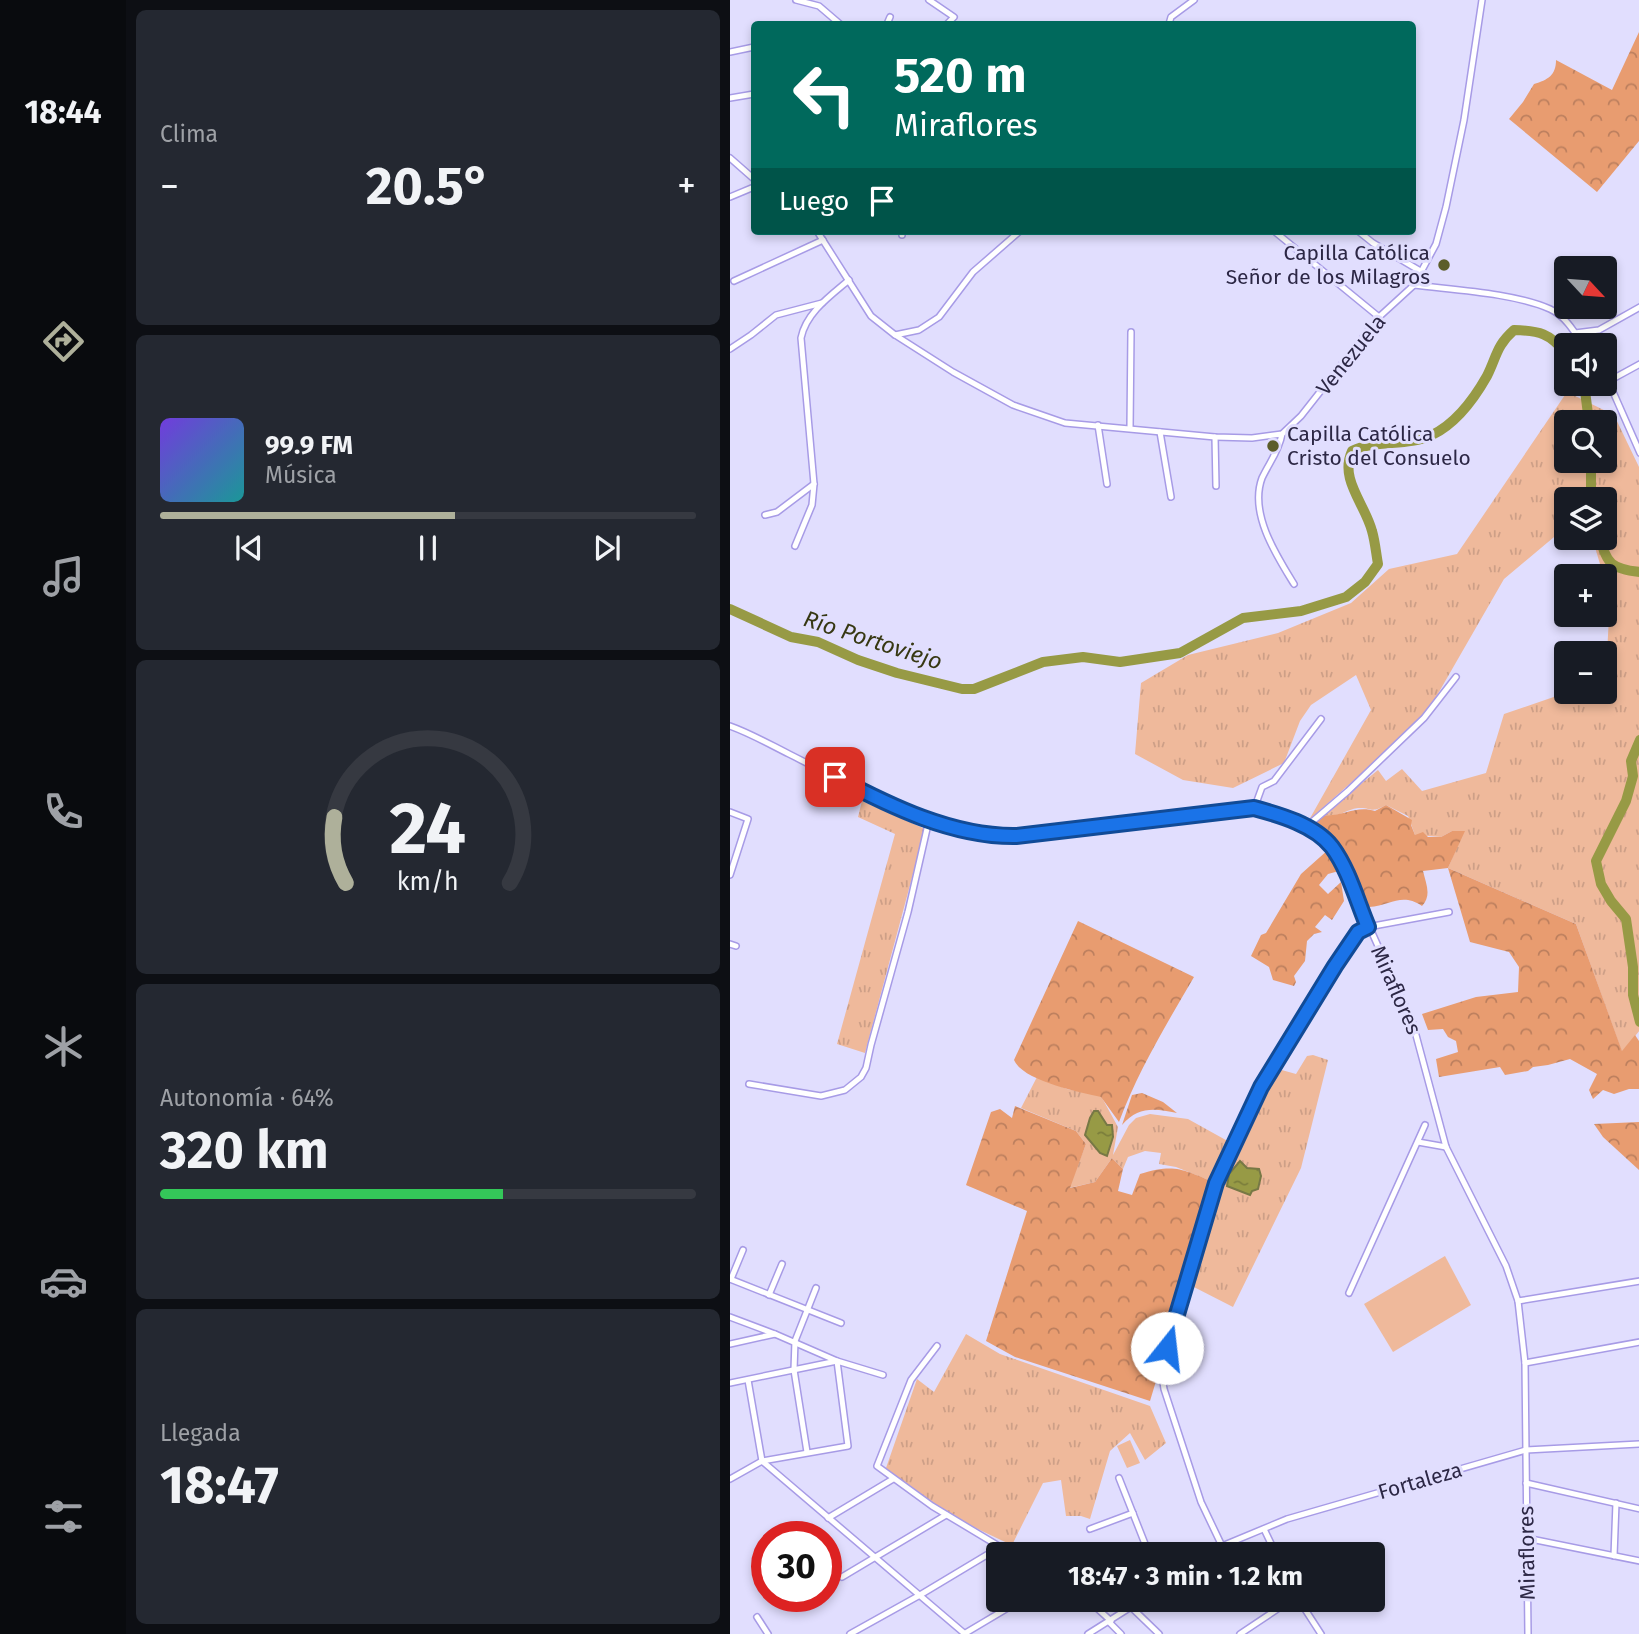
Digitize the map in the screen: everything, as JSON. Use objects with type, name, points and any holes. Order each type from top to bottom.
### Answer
[{"type":"street","points":[[795,0],[819,6],[836,21]]},
{"type":"street","points":[[929,0],[954,17],[950,21]]},
{"type":"street","points":[[1170,21],[1171,17],[1194,0]]},
{"type":"street","name":"Venezuela","points":[[1282,433],[1301,416],[1379,317],[1414,285],[1436,244],[1464,120],[1482,0]]},
{"type":"street","points":[[888,21],[890,17]]},
{"type":"street","points":[[730,52],[751,48]]},
{"type":"street","points":[[730,98],[751,94]]},
{"type":"street","points":[[730,158],[751,176]]},
{"type":"street","points":[[730,197],[751,188]]},
{"type":"street","points":[[820,235],[871,316],[953,372],[1012,405],[1065,423],[1215,437],[1252,438],[1282,433],[1281,442],[1260,485],[1258,509],[1277,555],[1294,584]]},
{"type":"street","points":[[896,335],[919,330],[939,317],[973,272],[1015,235]]},
{"type":"street","points":[[1279,235],[1379,317]]},
{"type":"street","points":[[1363,235],[1422,272]]},
{"type":"street","points":[[734,281],[823,240]]},
{"type":"street","points":[[795,546],[812,505],[814,485],[801,338],[803,328],[822,303],[849,280]]},
{"type":"street","points":[[1414,285],[1479,292],[1551,310],[1571,326],[1575,333],[1599,330],[1639,307]]},
{"type":"street","points":[[730,348],[752,335],[776,315],[822,303]]},
{"type":"street","points":[[1130,428],[1131,332]]},
{"type":"street","points":[[1617,375],[1639,364]]},
{"type":"street","points":[[1613,396],[1639,453]]},
{"type":"street","points":[[1098,425],[1107,484]]},
{"type":"street","points":[[1160,432],[1170,497]]},
{"type":"street","points":[[1215,437],[1216,486]]},
{"type":"street","points":[[765,515],[777,512],[814,485]]},
{"type":"street","points":[[1306,827],[1424,718],[1456,677]]},
{"type":"street","points":[[1254,808],[1262,787],[1274,781],[1321,719]]},
{"type":"street","name":"Miraflores","points":[[730,726],[856,788],[929,820],[981,834],[1016,836],[1254,808],[1278,814],[1306,827],[1331,845],[1344,868],[1413,1024],[1446,1147],[1506,1266],[1518,1301],[1525,1363],[1527,1634]]},
{"type":"street","points":[[730,812],[748,819],[730,875]]},
{"type":"street","points":[[749,1084],[821,1096],[845,1090],[861,1077],[866,1068],[908,912],[929,820]]},
{"type":"street","points":[[1220,1542],[1201,1502],[1164,1389],[1161,1369],[1216,1183],[1271,1067],[1358,932],[1368,927],[1449,912]]},
{"type":"street","points":[[1349,1293],[1425,1125]]},
{"type":"street","points":[[1418,1142],[1446,1147]]},
{"type":"street","points":[[743,1250],[730,1279],[841,1323]]},
{"type":"street","points":[[769,1295],[781,1264]]},
{"type":"street","points":[[1518,1301],[1639,1281]]},
{"type":"street","points":[[807,1452],[794,1370],[795,1341],[816,1288]]},
{"type":"street","points":[[730,1317],[837,1360],[883,1375]]},
{"type":"street","points":[[730,1344],[775,1334]]},
{"type":"street","points":[[1525,1363],[1639,1342]]},
{"type":"street","points":[[937,1346],[911,1380],[877,1466],[946,1515],[992,1542]]},
{"type":"street","points":[[730,1383],[837,1360]]},
{"type":"street","points":[[730,1479],[762,1461],[848,1446],[837,1360]]},
{"type":"street","points":[[749,1380],[762,1461],[965,1634],[1001,1612]]},
{"type":"street","name":"Fortaleza","points":[[1232,1542],[1287,1519],[1526,1451],[1639,1444]]},
{"type":"street","points":[[1119,1478],[1144,1542]]},
{"type":"street","points":[[827,1518],[893,1479]]},
{"type":"street","points":[[1526,1483],[1639,1508]]},
{"type":"street","points":[[1614,1556],[1616,1503]]},
{"type":"street","points":[[1090,1529],[1133,1513]]},
{"type":"street","points":[[842,1577],[946,1515]]},
{"type":"street","points":[[1264,1529],[1270,1542]]},
{"type":"street","points":[[1526,1538],[1639,1561]]},
{"type":"street","points":[[850,1634],[986,1555]]},
{"type":"street","points":[[1101,1612],[1121,1634]]},
{"type":"street","points":[[1088,1634],[1124,1612]]},
{"type":"street","points":[[1136,1612],[1159,1634]]},
{"type":"street","points":[[1240,1634],[1273,1612]]},
{"type":"street","points":[[1307,1612],[1321,1634]]},
{"type":"street","points":[[757,1618],[768,1634]]},
{"type":"green space","points":[[1639,32],[1639,141],[1597,192],[1509,119],[1534,84],[1547,79],[1553,73],[1556,60],[1612,90]]},
{"type":"green space","points":[[1564,396],[1575,396],[1604,410],[1555,410]]},
{"type":"green space","points":[[1554,411],[1554,473],[1617,473],[1617,421],[1640,469],[1640,1030],[1622,1052],[1576,924],[1448,868],[1464,831],[1452,831],[1441,837],[1415,835],[1408,816],[1386,805],[1374,810],[1358,808],[1339,814],[1323,815],[1378,770],[1386,781],[1402,769],[1422,791],[1486,773],[1504,714],[1554,697],[1554,704],[1617,704],[1617,641],[1608,641],[1608,627],[1617,627],[1617,564],[1600,564],[1596,550],[1617,550],[1617,487],[1554,487],[1554,537],[1504,579],[1424,718],[1309,820],[1371,710],[1356,675],[1311,705],[1300,721],[1284,763],[1233,788],[1183,780],[1135,754],[1141,683],[1188,655],[1278,633],[1351,603],[1389,569],[1457,554]]},
{"type":"green space","points":[[862,801],[925,829],[865,1053],[837,1044],[895,834],[858,817]]},
{"type":"green space","points":[[1386,805],[1412,820],[1415,835],[1423,832],[1428,837],[1441,837],[1452,831],[1465,831],[1448,868],[1423,871],[1428,894],[1422,906],[1402,900],[1369,907],[1358,892],[1333,841],[1316,828],[1315,823],[1323,815],[1361,809],[1375,811]]},
{"type":"green space","points":[[1329,849],[1332,850],[1339,871],[1328,874],[1319,885],[1328,894],[1341,882],[1344,901],[1332,920],[1325,915],[1315,927],[1322,932],[1314,934],[1307,941],[1305,961],[1294,976],[1294,986],[1273,980],[1269,967],[1251,956],[1261,935],[1266,933],[1301,874]]},
{"type":"green space","points":[[1448,868],[1576,924],[1622,1051],[1635,1035],[1639,1041],[1639,1089],[1614,1094],[1603,1090],[1593,1099],[1589,1090],[1597,1074],[1570,1059],[1505,1075],[1500,1067],[1439,1077],[1436,1059],[1458,1052],[1456,1041],[1448,1037],[1443,1029],[1428,1030],[1422,1014],[1476,997],[1518,992],[1519,967],[1509,952],[1470,942]]},
{"type":"green space","points":[[1078,921],[1194,977],[1144,1066],[1119,1122],[1101,1097],[1040,1080],[1028,1074],[1014,1060]]},
{"type":"green space","points":[[1313,1055],[1328,1060],[1301,1168],[1233,1307],[1186,1283],[1216,1183],[1176,1167],[1159,1164],[1161,1153],[1145,1151],[1128,1157],[1123,1169],[1112,1158],[1095,1182],[1069,1188],[1086,1144],[1076,1131],[1021,1108],[1037,1077],[1067,1089],[1101,1096],[1118,1127],[1113,1155],[1129,1125],[1136,1118],[1150,1114],[1188,1119],[1233,1144],[1271,1067],[1296,1074],[1307,1056]],"holes":[[[1094,1113],[1108,1125],[1112,1125],[1113,1137],[1100,1153],[1085,1135]]]},
{"type":"green space","points":[[1142,1093],[1163,1102],[1177,1113],[1146,1110],[1134,1115],[1122,1125],[1132,1095]]},
{"type":"green space","points":[[1015,1106],[1076,1131],[1086,1144],[1070,1188],[1095,1182],[1112,1158],[1123,1169],[1118,1191],[1132,1195],[1140,1174],[1162,1169],[1187,1172],[1216,1183],[1150,1401],[1015,1357],[986,1341],[1027,1211],[966,1185],[991,1112],[1000,1109],[1012,1118]]},
{"type":"green space","points":[[1640,1122],[1639,1170],[1603,1137],[1594,1124]]},
{"type":"green space","points":[[1445,1256],[1471,1305],[1393,1352],[1364,1304]]},
{"type":"green space","points":[[966,1334],[1000,1354],[1150,1406],[1166,1443],[1145,1460],[1130,1433],[1110,1451],[1090,1519],[1066,1516],[1061,1480],[1043,1483],[1014,1542],[1006,1542],[930,1502],[886,1468],[917,1379],[934,1392]]},
{"type":"green space","points":[[1130,1440],[1140,1463],[1127,1468],[1117,1446]]},
{"type":"water","points":[[1094,1111],[1098,1111],[1107,1125],[1112,1125],[1113,1137],[1107,1156],[1100,1153],[1085,1135]]},
{"type":"water","points":[[1240,1161],[1247,1168],[1259,1169],[1261,1176],[1258,1189],[1250,1195],[1227,1186],[1229,1174]]},
{"type":"waterway","name":"Río Portoviejo","points":[[730,609],[791,637],[818,642],[858,660],[897,673],[962,689],[974,689],[1043,662],[1083,657],[1120,662],[1180,653],[1243,618],[1301,611],[1346,597],[1365,582],[1378,564],[1369,521],[1351,481],[1349,461],[1352,451],[1371,445],[1422,439],[1441,430],[1464,410],[1487,376],[1500,346],[1514,330],[1543,334],[1554,341]]},
{"type":"waterway","name":"Río Portoviejo","points":[[1586,396],[1587,410]]},
{"type":"waterway","name":"Río Portoviejo","points":[[1591,473],[1591,487]]},
{"type":"waterway","name":"Río Portoviejo","points":[[1604,550],[1612,564],[1640,572]]},
{"type":"waterway","name":"Río Portoviejo","points":[[1640,740],[1631,761],[1633,776],[1626,801],[1596,861],[1601,884],[1626,919],[1633,967],[1633,995],[1640,1022]]},
{"type":"place","name":"Capilla Católica Señor de los Milagros","points":[[1444,265]]},
{"type":"place","name":"Capilla Católica Cristo del Consuelo","points":[[1273,446]]},
{"type":"route","points":[[835,777],[929,820],[965,831],[998,836],[1254,808],[1291,819],[1331,845],[1344,868],[1368,927],[1358,932],[1271,1067],[1223,1166],[1167,1348]]}]
